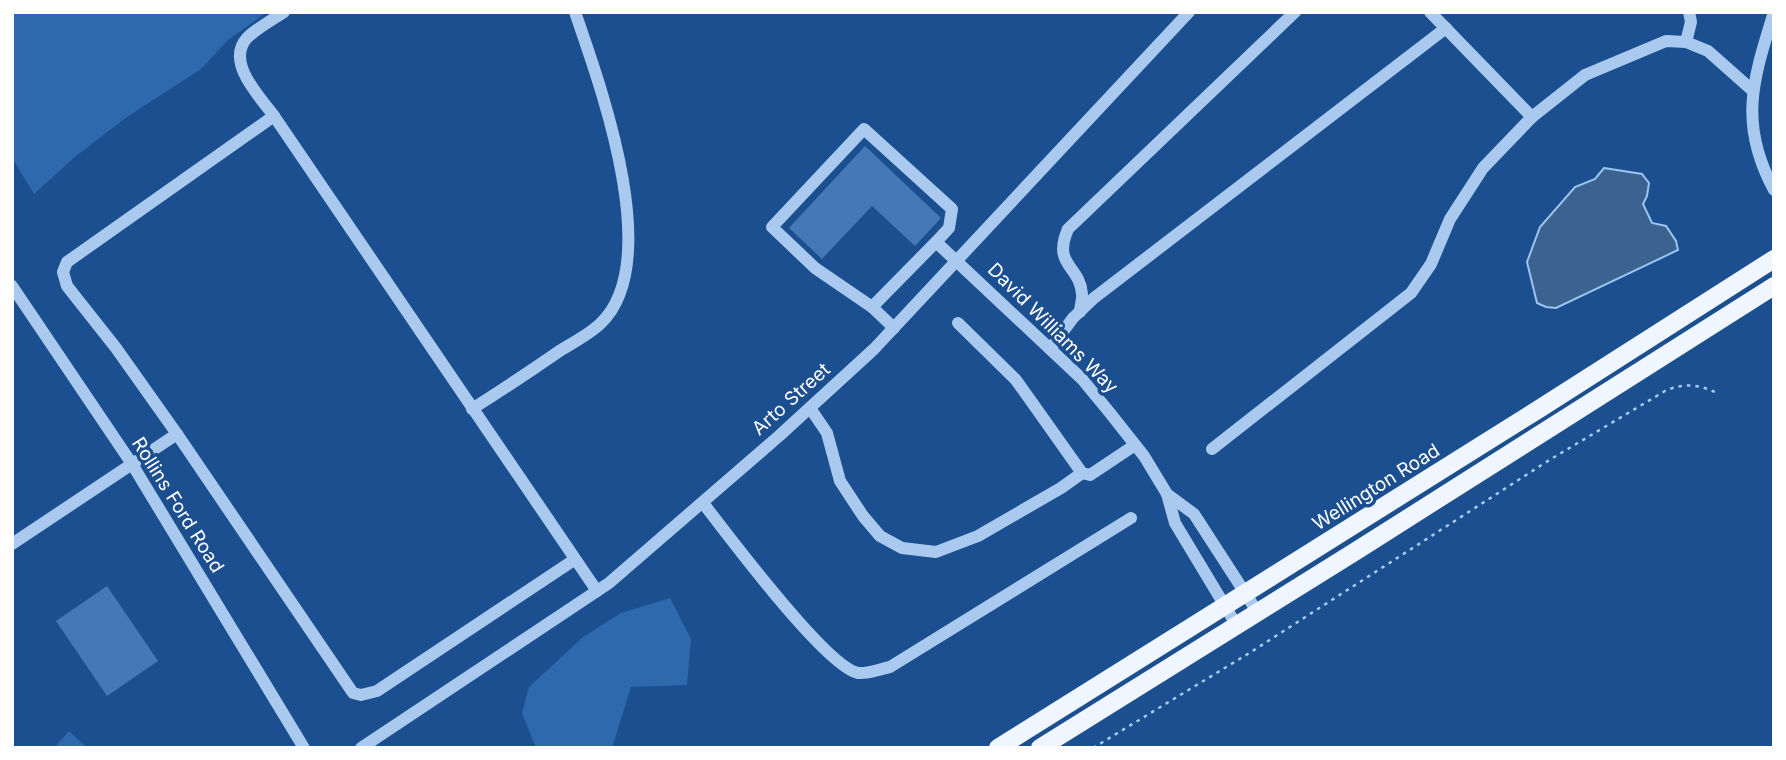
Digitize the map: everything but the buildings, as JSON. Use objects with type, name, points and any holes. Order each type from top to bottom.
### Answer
[{"type":"main road","name":"Wellington Road","points":[[998,748],[1550,403],[1774,259]]},
{"type":"main road","points":[[1040,748],[1697,337],[1774,286]]},
{"type":"street","points":[[284,12],[249,36],[240,52],[247,78],[597,591]]},
{"type":"street","points":[[472,409],[600,325],[620,298],[625,283],[627,222],[623,177],[601,88],[575,12]]},
{"type":"street","points":[[1080,312],[1082,293],[1063,255],[1062,243],[1068,229],[1295,12]]},
{"type":"street","points":[[1430,12],[1532,117]]},
{"type":"street","points":[[1686,42],[1691,22],[1689,12]]},
{"type":"street","points":[[1774,12],[1752,90],[1752,126],[1756,148],[1763,170],[1774,190]]},
{"type":"street","name":"Arto Street","points":[[361,748],[597,591],[703,503],[810,408],[894,328],[1186,13]]},
{"type":"street","points":[[1050,349],[1094,298],[1446,28]]},
{"type":"street","points":[[1212,449],[1411,293],[1431,264],[1450,219],[1483,168],[1532,117],[1585,75],[1666,40],[1686,42],[1709,51],[1752,90]]},
{"type":"street","points":[[274,116],[67,262],[63,272],[67,286],[116,348],[177,434],[353,693],[361,695],[377,691],[574,560]]},
{"type":"street","points":[[872,307],[949,228],[952,209],[864,130],[772,227],[815,268],[872,307],[894,328]]},
{"type":"street","name":"David Williams Way","points":[[936,242],[1082,379],[1135,445],[1167,494],[1175,523],[1237,626]]},
{"type":"street","name":"Rollins Ford Road","points":[[12,286],[132,464],[304,748]]},
{"type":"street","points":[[958,323],[1016,380],[1082,473],[1090,475],[1135,445]]},
{"type":"street","points":[[810,408],[827,433],[840,481],[863,516],[880,536],[902,548],[936,552],[978,536],[1082,473]]},
{"type":"street","points":[[12,544],[177,434]]},
{"type":"street","name":"David Williams Way","points":[[1167,494],[1194,514],[1258,613]]},
{"type":"street","points":[[703,503],[764,582],[838,662],[857,673],[890,667],[1131,518]]},
{"type":"path","points":[[1093,748],[1251,652],[1551,459],[1665,391],[1684,385],[1696,385],[1717,393]]},
{"type":"shaded area","points":[[12,12],[267,12],[228,40],[201,69],[127,117],[76,156],[34,194],[12,158]]},
{"type":"shaded area","points":[[1604,168],[1642,174],[1649,183],[1643,204],[1652,223],[1666,226],[1676,241],[1678,250],[1556,308],[1537,303],[1527,262],[1540,227],[1575,187],[1595,179]]},
{"type":"shaded area","points":[[670,598],[691,639],[687,685],[631,687],[612,748],[536,748],[522,713],[529,687],[583,637],[621,613]]},
{"type":"shaded area","points":[[69,731],[87,748],[54,748]]}]
